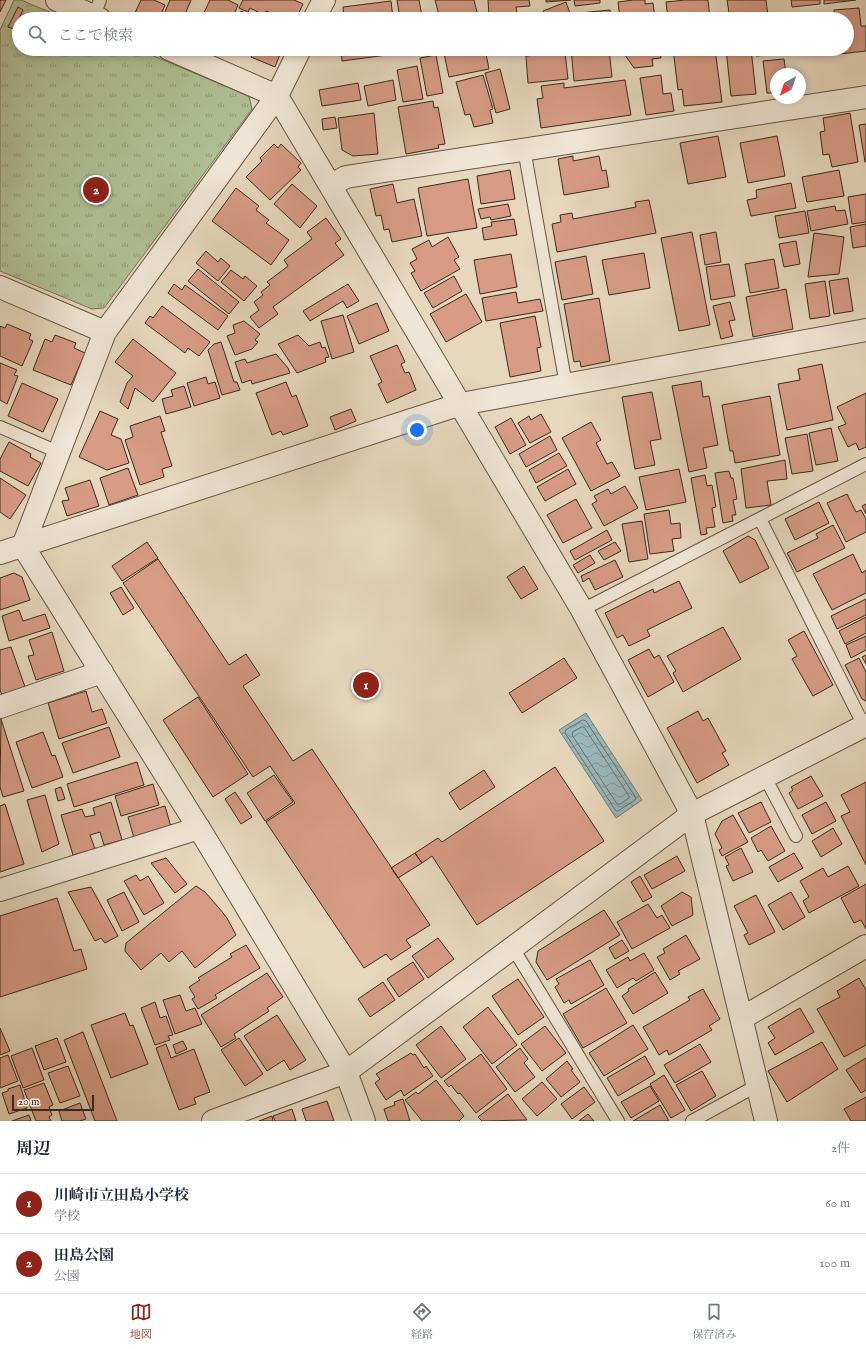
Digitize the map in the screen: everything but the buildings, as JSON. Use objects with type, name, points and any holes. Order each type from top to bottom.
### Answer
[{"type":"street","points":[[56,0],[98,12]]},
{"type":"street","points":[[318,12],[324,0]]},
{"type":"street","points":[[185,56],[277,96],[582,610],[692,814],[766,1121]]},
{"type":"street","points":[[23,546],[105,332],[277,96],[297,56]]},
{"type":"street","points":[[331,185],[346,177],[866,97]]},
{"type":"street","points":[[0,287],[105,332]]},
{"type":"street","points":[[0,553],[461,404],[866,330]]},
{"type":"street","points":[[23,546],[199,828],[346,1072],[364,1121]]},
{"type":"street","points":[[0,707],[102,672]]},
{"type":"street","points":[[213,1121],[346,1072],[692,814],[865,726]]},
{"type":"street","points":[[0,890],[199,828]]},
{"type":"street","points":[[742,1018],[866,946]]},
{"type":"lane","points":[[524,149],[566,385]]},
{"type":"lane","points":[[0,427],[58,452]]},
{"type":"lane","points":[[582,610],[866,464]]},
{"type":"lane","points":[[760,519],[865,726]]},
{"type":"lane","points":[[765,777],[796,836]]},
{"type":"lane","points":[[513,948],[618,1121]]},
{"type":"lane","points":[[692,1121],[758,1085]]},
{"type":"green space","points":[[14,0],[21,0],[49,12],[12,12],[12,56],[154,56],[249,96],[252,109],[104,308],[92,309],[0,271],[0,30]]},
{"type":"water","points":[[586,713],[642,800],[616,818],[559,730]]},
{"type":"place","name":"田島公園","points":[[96,190]]},
{"type":"place","name":"川崎市立田島小学校","points":[[366,685]]}]
